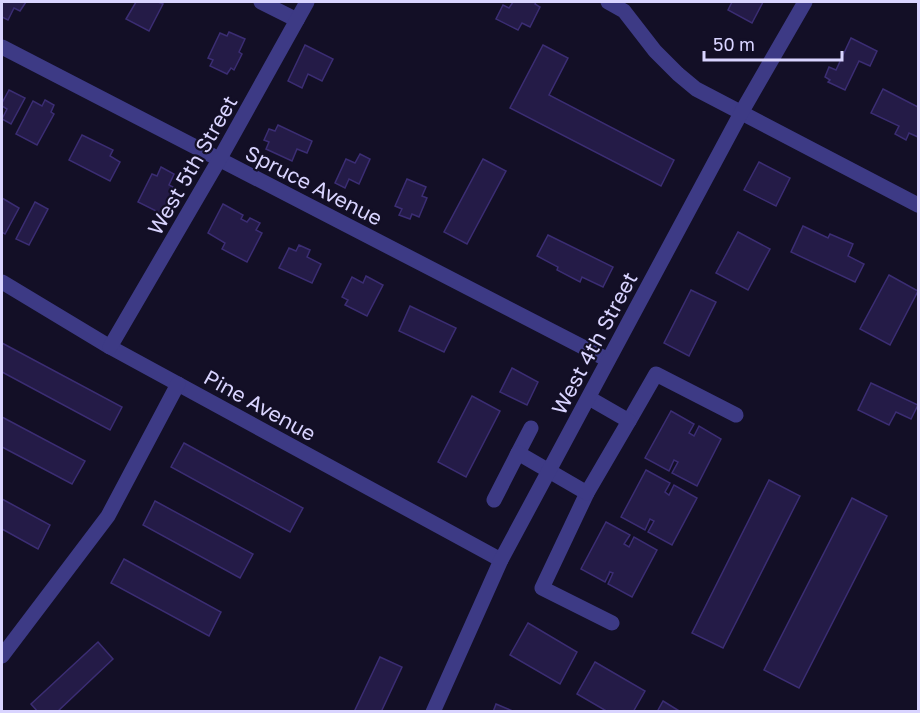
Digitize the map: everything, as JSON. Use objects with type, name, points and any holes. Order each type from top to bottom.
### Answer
[{"type":"street","points":[[261,2],[297,20]]},
{"type":"street","name":"West 5th Street","points":[[110,347],[219,160],[307,2]]},
{"type":"street","points":[[608,2],[624,11],[655,51],[696,89],[918,205]]},
{"type":"street","name":"West 4th Street","points":[[433,711],[501,560],[741,112],[805,2]]},
{"type":"street","name":"Spruce Avenue","points":[[2,47],[608,360]]},
{"type":"street","name":"Pine Avenue","points":[[2,282],[110,347],[501,560]]},
{"type":"street","points":[[612,623],[542,588],[587,493],[656,374],[736,415]]},
{"type":"street","points":[[2,656],[108,516],[177,384]]},
{"type":"street","points":[[588,398],[629,421]]},
{"type":"street","points":[[494,500],[531,428]]},
{"type":"street","points":[[518,453],[587,493]]},
{"type":"building","points":[[2,2],[26,2],[20,11],[14,8],[8,20],[2,17]]},
{"type":"building","points":[[136,2],[163,4],[149,31],[126,19]]},
{"type":"building","points":[[513,2],[536,2],[535,4],[540,7],[530,27],[522,23],[518,30],[496,19],[503,5],[509,8]]},
{"type":"building","points":[[732,2],[763,2],[752,23],[728,10]]},
{"type":"building","points":[[229,32],[245,39],[239,52],[242,54],[234,70],[231,68],[227,74],[210,66],[213,60],[208,58],[220,33],[227,36]]},
{"type":"building","points":[[851,38],[877,51],[870,66],[859,61],[845,90],[828,82],[830,80],[825,77],[829,67],[836,70]]},
{"type":"building","points":[[305,45],[333,59],[322,81],[308,74],[302,88],[288,81]]},
{"type":"building","points":[[543,45],[568,58],[549,95],[674,160],[661,186],[510,108]]},
{"type":"building","points":[[883,89],[918,107],[918,137],[909,133],[906,140],[895,134],[899,126],[871,113]]},
{"type":"building","points":[[9,90],[25,98],[11,124],[2,119],[7,109],[2,106],[2,103]]},
{"type":"building","points":[[45,100],[54,105],[51,112],[54,114],[37,145],[16,134],[33,101],[42,106]]},
{"type":"building","points":[[278,125],[312,141],[307,153],[297,149],[292,161],[266,149],[269,142],[264,140],[269,129],[275,131]]},
{"type":"building","points":[[82,135],[113,150],[110,156],[120,162],[110,181],[69,160]]},
{"type":"building","points":[[360,154],[370,159],[359,184],[349,179],[345,188],[335,183],[346,159],[355,163]]},
{"type":"building","points":[[483,159],[506,171],[467,244],[444,232]]},
{"type":"building","points":[[759,162],[790,178],[776,206],[744,190]]},
{"type":"building","points":[[161,167],[174,174],[169,185],[175,188],[162,214],[138,202],[152,174],[157,176]]},
{"type":"building","points":[[407,179],[426,187],[422,196],[427,198],[419,217],[412,214],[410,219],[399,215],[402,209],[395,206]]},
{"type":"building","points":[[2,198],[19,208],[5,234],[2,232]]},
{"type":"building","points":[[35,202],[48,209],[29,245],[16,239]]},
{"type":"building","points":[[223,204],[243,215],[241,219],[247,222],[250,218],[260,223],[256,230],[262,233],[247,262],[222,249],[225,243],[208,233]]},
{"type":"building","points":[[803,226],[828,238],[830,234],[853,244],[848,256],[864,264],[855,282],[791,252]]},
{"type":"building","points":[[738,232],[770,249],[748,290],[716,273]]},
{"type":"building","points":[[548,235],[613,267],[603,287],[582,277],[580,282],[537,256]]},
{"type":"building","points":[[299,245],[310,250],[307,257],[321,264],[312,283],[279,268],[289,248],[296,251]]},
{"type":"building","points":[[889,275],[918,291],[890,345],[860,329]]},
{"type":"building","points":[[366,276],[383,285],[367,316],[345,305],[348,300],[342,297],[352,277],[363,283]]},
{"type":"building","points":[[691,290],[716,302],[689,356],[664,343]]},
{"type":"building","points":[[410,306],[456,328],[444,352],[399,331]]},
{"type":"building","points":[[2,343],[122,407],[110,430],[2,372]]},
{"type":"building","points":[[512,368],[538,382],[527,405],[500,392]]},
{"type":"building","points":[[871,383],[918,405],[911,419],[896,412],[889,425],[858,410]]},
{"type":"building","points":[[472,396],[500,411],[466,477],[438,462]]},
{"type":"building","points":[[671,411],[694,424],[689,433],[694,436],[699,426],[721,439],[697,486],[672,473],[678,462],[674,460],[669,471],[645,458]]},
{"type":"building","points":[[2,417],[85,461],[72,484],[2,447]]},
{"type":"building","points":[[184,443],[303,508],[290,532],[171,467]]},
{"type":"building","points":[[646,470],[670,483],[665,492],[669,495],[674,485],[697,498],[672,545],[648,532],[654,521],[650,519],[645,530],[621,517]]},
{"type":"building","points":[[769,480],[800,496],[723,648],[692,633]]},
{"type":"building","points":[[852,498],[887,516],[799,688],[764,670]]},
{"type":"building","points":[[2,499],[50,525],[38,549],[2,529]]},
{"type":"building","points":[[155,501],[253,554],[240,578],[143,525]]},
{"type":"building","points":[[606,522],[630,535],[624,544],[629,547],[634,537],[657,550],[632,597],[608,584],[613,573],[610,572],[605,582],[581,569]]},
{"type":"building","points":[[124,559],[221,612],[209,636],[111,583]]},
{"type":"building","points":[[528,623],[577,652],[560,684],[510,655]]},
{"type":"building","points":[[98,642],[113,659],[57,712],[38,712],[31,704]]},
{"type":"building","points":[[380,657],[402,667],[381,712],[354,712]]},
{"type":"building","points":[[595,662],[645,691],[633,712],[608,712],[577,694]]},
{"type":"building","points":[[663,701],[681,712],[657,712]]},
{"type":"building","points":[[496,704],[515,712],[493,712]]}]
